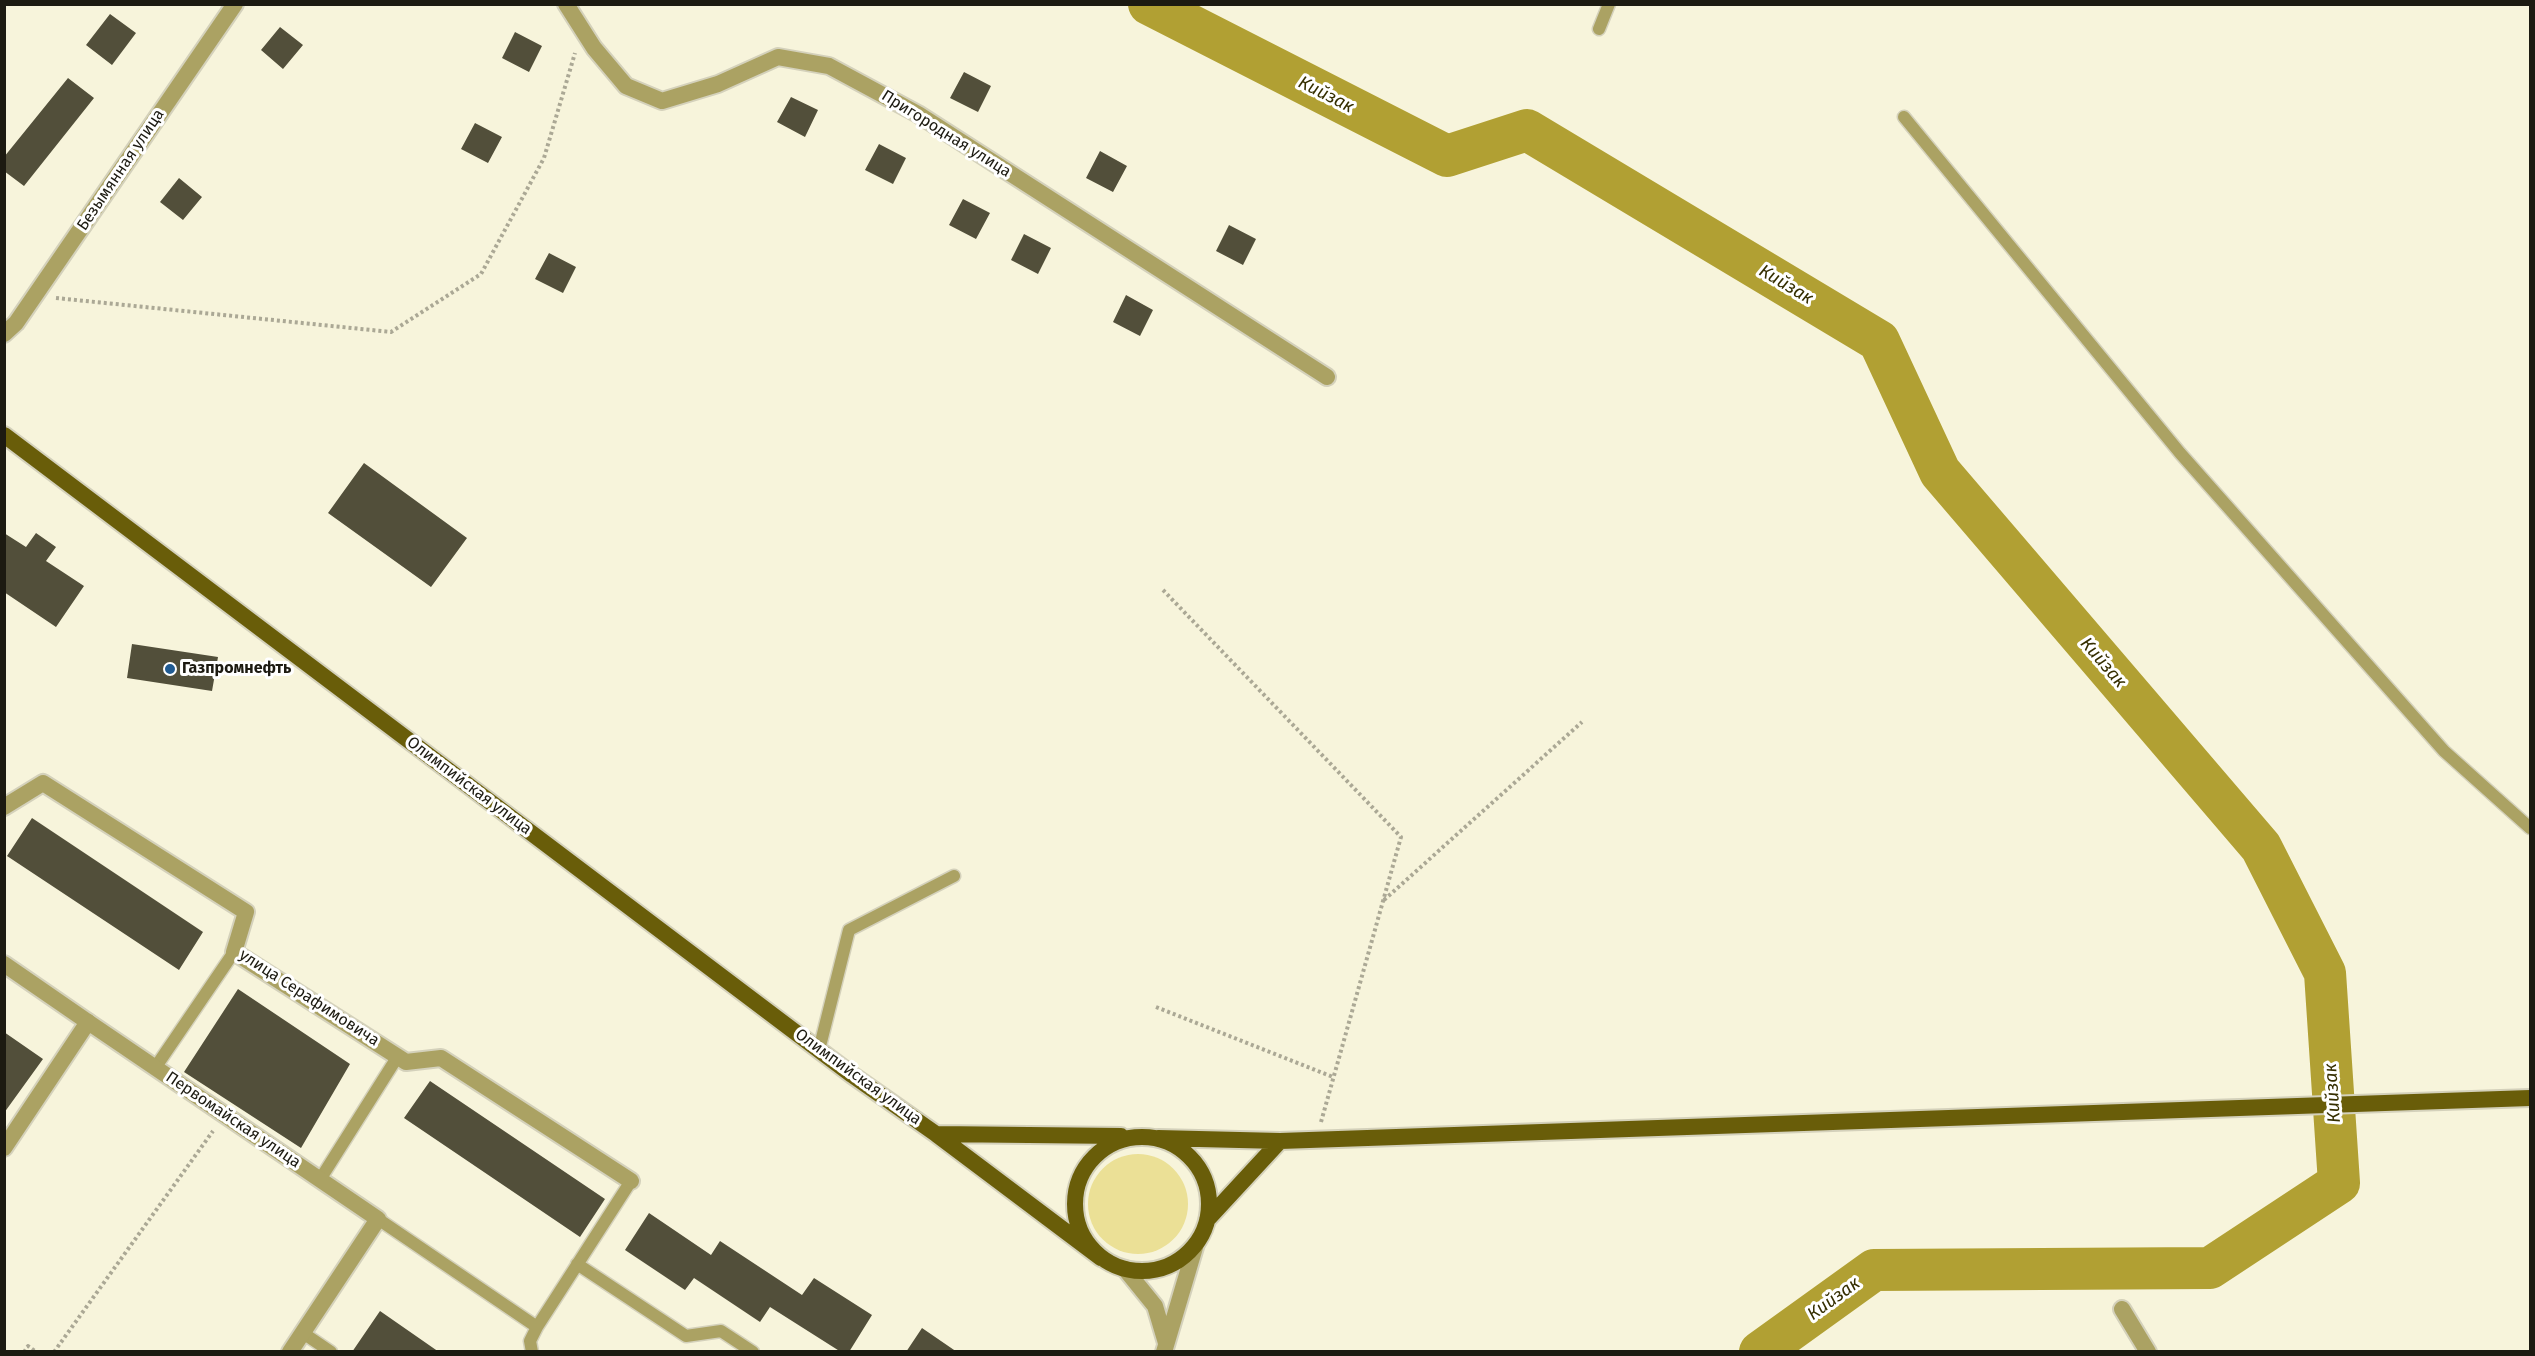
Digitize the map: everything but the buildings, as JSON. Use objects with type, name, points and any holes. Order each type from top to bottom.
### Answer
[{"type":"main road","name":"Олимпийская улица","points":[[4,435],[819,1050],[936,1134],[1101,1258]]},
{"type":"main road","points":[[936,1134],[1280,1141],[2127,1114],[2530,1098]]},
{"type":"main road","points":[[1131,1137],[1107,1146],[1087,1163],[1076,1187],[1075,1214],[1083,1239],[1101,1258],[1125,1269],[1152,1270],[1176,1262],[1196,1244],[1207,1220],[1280,1141]]},
{"type":"main road","points":[[1158,1138],[1182,1149],[1200,1169],[1208,1193],[1207,1220]]},
{"type":"street","name":"Безымянная улица","points":[[4,334],[16,323],[235,4]]},
{"type":"street","name":"Пригородная улица","points":[[566,4],[582,30],[626,86],[662,100],[718,84],[778,57],[830,66],[918,114],[1327,377]]},
{"type":"street","name":"улица Серафимовича","points":[[4,807],[43,783],[246,912],[234,952],[406,1062],[441,1058],[631,1181]]},
{"type":"street","name":"Первомайская улица","points":[[4,964],[378,1219]]},
{"type":"street","points":[[4,1148],[88,1022]]},
{"type":"street","points":[[290,1352],[378,1219]]},
{"type":"street","points":[[1165,1347],[1196,1244]]},
{"type":"street","points":[[1125,1269],[1155,1306],[1165,1347]]},
{"type":"street","points":[[2122,1309],[2148,1352]]},
{"type":"lane","points":[[1599,29],[1610,4]]},
{"type":"lane","points":[[1904,117],[2180,453],[2444,751],[2530,828]]},
{"type":"lane","points":[[819,1050],[849,930],[954,876]]},
{"type":"lane","points":[[155,1068],[234,952]]},
{"type":"lane","points":[[321,1178],[398,1056]]},
{"type":"lane","points":[[532,1352],[530,1341],[537,1327],[631,1181]]},
{"type":"lane","name":"Первомайская улица","points":[[378,1219],[537,1327]]},
{"type":"lane","points":[[577,1264],[686,1336],[721,1331],[753,1352]]},
{"type":"lane","points":[[303,1333],[331,1352]]},
{"type":"path","points":[[34,296],[391,332],[481,274],[544,158],[582,30]]},
{"type":"path","points":[[1163,590],[1401,837],[1316,1140]]},
{"type":"path","points":[[1383,901],[1582,722]]},
{"type":"path","points":[[1156,1007],[1333,1077]]},
{"type":"path","points":[[54,1352],[225,1115]]},
{"type":"path","points":[[24,1352],[28,1346],[36,1352]]},
{"type":"shaded area","points":[[1138,1154],[1157,1158],[1173,1169],[1184,1185],[1188,1204],[1184,1223],[1173,1239],[1157,1250],[1138,1254],[1119,1250],[1103,1239],[1092,1223],[1088,1204],[1092,1185],[1103,1169],[1119,1158]]},
{"type":"waterway","name":"Кийзак","points":[[1149,4],[1447,156],[1527,130],[1879,341],[1940,472],[2261,847],[2325,973],[2339,1183],[2210,1268],[1874,1270],[1760,1352]]},
{"type":"place","name":"Газпромнефть","points":[[170,669]]}]
